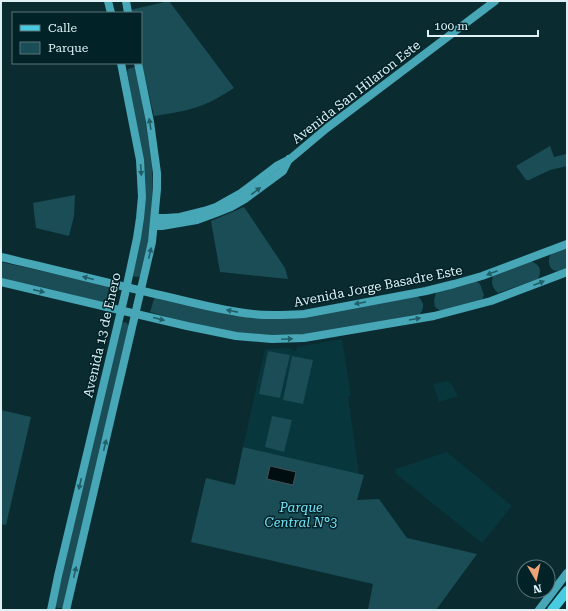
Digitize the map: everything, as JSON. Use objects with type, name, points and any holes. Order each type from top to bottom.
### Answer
[{"type":"main road","points":[[108,1],[111,12]]},
{"type":"main road","points":[[126,1],[128,12]]},
{"type":"main road","name":"Avenida San Hilaron Este","points":[[155,222],[166,218],[180,217],[204,211],[241,194],[278,165],[290,159],[327,128],[494,1]]},
{"type":"main road","name":"Avenida 13 de Enero","points":[[51,610],[138,232],[142,197],[142,178],[136,136],[122,64]]},
{"type":"main road","points":[[66,610],[141,291],[155,222],[157,173],[150,122],[138,64]]},
{"type":"main road","name":"Avenida Jorge Basadre Este","points":[[1,257],[212,307],[240,313],[268,316],[304,314],[426,291],[482,276],[567,244]]},
{"type":"main road","points":[[1,282],[236,336],[279,340],[304,338],[434,316],[491,301],[567,272]]},
{"type":"main road","points":[[539,610],[567,573]]},
{"type":"main road","points":[[552,610],[567,591]]},
{"type":"shaded area","points":[[342,339],[351,396],[348,397],[359,474],[243,447],[265,349],[290,348],[293,351],[296,351],[297,347]]},
{"type":"shaded area","points":[[448,381],[451,383],[458,396],[439,402],[433,384]]},
{"type":"shaded area","points":[[447,452],[512,506],[482,543],[395,473],[396,469]]},
{"type":"shaded area","points":[[270,466],[296,472],[293,485],[267,479]]},
{"type":"green space","points":[[169,1],[234,88],[215,100],[205,104],[179,112],[154,116],[142,64],[142,12],[130,12],[130,10]]},
{"type":"green space","points":[[134,67],[136,69],[146,124],[152,166],[153,193],[149,240],[140,276],[138,277],[132,276],[142,154],[127,72],[128,69]]},
{"type":"green space","points":[[550,146],[554,157],[566,154],[567,166],[550,170],[526,180],[516,166]]},
{"type":"green space","points":[[75,195],[74,216],[69,236],[36,228],[33,203]]},
{"type":"green space","points":[[244,207],[285,268],[288,279],[220,272],[211,221]]},
{"type":"green space","points":[[567,247],[567,268],[558,271],[552,269],[549,264],[550,255],[555,251]]},
{"type":"green space","points":[[531,261],[538,266],[540,270],[538,279],[498,293],[494,289],[492,283],[493,276]]},
{"type":"green space","points":[[1,262],[109,286],[106,303],[1,279]]},
{"type":"green space","points":[[476,281],[480,284],[484,295],[482,300],[441,311],[435,307],[434,301],[436,292]]},
{"type":"green space","points":[[416,295],[421,300],[423,305],[419,316],[314,334],[286,336],[237,333],[195,325],[150,312],[155,296],[259,318]]},
{"type":"green space","points":[[124,322],[127,323],[129,327],[64,606],[62,608],[57,608],[55,606],[121,324]]},
{"type":"green space","points":[[268,351],[290,355],[280,398],[259,394]]},
{"type":"green space","points":[[292,356],[313,360],[303,404],[283,400]]},
{"type":"green space","points":[[1,410],[31,417],[6,525],[1,524]]},
{"type":"green space","points":[[272,416],[292,420],[284,452],[265,447]]},
{"type":"green space","name":"Parque Central N°3","points":[[243,447],[364,475],[357,500],[379,499],[407,538],[477,554],[436,610],[368,610],[373,584],[191,542],[206,478],[235,485]]}]
